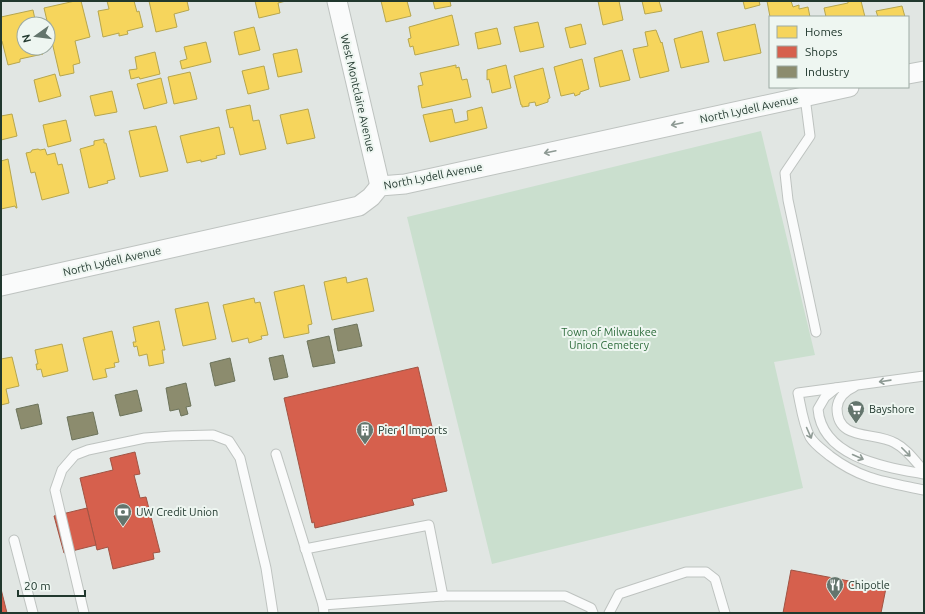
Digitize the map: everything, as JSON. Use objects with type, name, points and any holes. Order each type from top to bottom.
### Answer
[{"type":"street","name":"West Montclaire Avenue","points":[[337,1],[380,186]]},
{"type":"street","points":[[909,74],[924,71]]},
{"type":"street","name":"North Lydell Avenue","points":[[1,286],[358,206],[371,197],[380,186],[405,184],[845,88]]},
{"type":"lane","points":[[805,97],[810,136],[785,172],[788,200],[816,332]]},
{"type":"lane","points":[[924,376],[798,393],[806,427],[814,442],[838,461],[866,477],[924,490]]},
{"type":"lane","points":[[859,385],[849,389],[839,398],[838,412],[843,426],[852,432],[886,439],[897,443],[924,471]]},
{"type":"lane","points":[[838,388],[825,397],[818,409],[822,426],[837,444],[844,450],[861,459],[924,474]]},
{"type":"lane","points":[[84,613],[55,490],[62,470],[75,456],[88,450],[145,438],[213,435],[229,441],[240,458],[266,568],[273,613]]},
{"type":"lane","points":[[276,454],[324,609],[443,596],[565,596],[591,608],[593,613]]},
{"type":"lane","points":[[305,549],[429,525],[443,596]]},
{"type":"lane","points":[[14,540],[33,613]]},
{"type":"lane","points":[[609,613],[619,594],[686,572],[706,572],[715,579],[725,613]]},
{"type":"green space","name":"Town of Milwaukee Union Cemetery","points":[[761,131],[815,355],[774,362],[803,488],[492,564],[407,217]]},
{"type":"building: Homes","points":[[81,1],[90,37],[75,41],[80,63],[73,65],[74,73],[60,76],[55,56],[56,16],[46,16],[44,8]]},
{"type":"building: Homes","points":[[107,1],[134,1],[137,12],[139,11],[143,27],[127,31],[128,34],[119,36],[119,33],[103,37],[98,11],[109,9]]},
{"type":"building: Homes","points":[[149,1],[187,1],[189,10],[174,14],[177,27],[156,32]]},
{"type":"building: Homes","points":[[255,1],[286,1],[278,3],[280,13],[259,18]]},
{"type":"building: Homes","points":[[381,1],[407,1],[411,16],[386,22]]},
{"type":"building: Homes","points":[[433,1],[450,1],[451,6],[435,9]]},
{"type":"building: Homes","points":[[598,1],[619,1],[623,20],[603,25]]},
{"type":"building: Homes","points":[[642,1],[659,1],[662,11],[645,14]]},
{"type":"building: Homes","points":[[743,1],[759,1],[760,5],[745,9]]},
{"type":"building: Homes","points":[[767,1],[791,1],[793,7],[799,5],[799,9],[808,7],[810,16],[770,16]]},
{"type":"building: Homes","points":[[848,1],[861,1],[865,16],[826,16],[824,8],[848,3]]},
{"type":"building: Homes","points":[[902,6],[905,16],[878,16],[876,11]]},
{"type":"building: Homes","points":[[33,10],[34,16],[16,16],[16,56],[34,56],[20,59],[20,62],[8,65],[1,41],[1,17]]},
{"type":"building: Homes","points":[[452,15],[459,45],[415,55],[413,46],[410,47],[408,39],[411,38],[409,27]]},
{"type":"building: Homes","points":[[538,22],[544,47],[520,52],[514,27]]},
{"type":"building: Homes","points":[[581,24],[586,44],[570,48],[565,28]]},
{"type":"building: Homes","points":[[755,24],[761,53],[724,61],[717,33]]},
{"type":"building: Homes","points":[[254,27],[260,50],[239,55],[234,32]]},
{"type":"building: Homes","points":[[497,28],[501,44],[478,49],[475,33]]},
{"type":"building: Homes","points":[[656,30],[661,43],[662,42],[669,71],[640,78],[633,49],[648,46],[645,32]]},
{"type":"building: Homes","points":[[702,31],[709,62],[681,68],[674,39]]},
{"type":"building: Homes","points":[[206,42],[211,62],[182,69],[180,61],[187,59],[184,47]]},
{"type":"building: Homes","points":[[297,49],[302,72],[278,77],[273,54]]},
{"type":"building: Homes","points":[[622,50],[630,80],[600,87],[594,58]]},
{"type":"building: Homes","points":[[155,52],[160,74],[140,79],[139,77],[131,79],[129,70],[137,69],[135,57]]},
{"type":"building: Homes","points":[[582,59],[589,89],[580,92],[580,94],[575,96],[574,93],[561,96],[554,67]]},
{"type":"building: Homes","points":[[456,65],[456,68],[459,67],[462,80],[467,79],[471,97],[422,108],[418,86],[423,85],[420,73]]},
{"type":"building: Homes","points":[[506,65],[511,88],[492,93],[489,79],[487,80],[487,70]]},
{"type":"building: Homes","points":[[264,66],[269,89],[248,94],[242,71]]},
{"type":"building: Homes","points":[[543,68],[550,98],[548,99],[548,102],[536,106],[535,102],[529,103],[529,106],[522,107],[514,76]]},
{"type":"building: Homes","points":[[190,72],[197,99],[174,104],[168,77]]},
{"type":"building: Homes","points":[[55,74],[61,96],[39,102],[34,80]]},
{"type":"building: Homes","points":[[161,78],[167,103],[144,109],[137,84]]},
{"type":"building: Homes","points":[[112,91],[117,112],[95,116],[90,96]]},
{"type":"building: Homes","points":[[250,105],[253,121],[259,120],[266,149],[240,155],[233,127],[230,128],[226,110]]},
{"type":"building: Homes","points":[[482,107],[487,128],[430,142],[423,115],[452,109],[455,123],[468,120],[467,111]]},
{"type":"building: Homes","points":[[308,109],[315,138],[287,144],[280,115]]},
{"type":"building: Homes","points":[[12,114],[17,136],[1,140],[1,116]]},
{"type":"building: Homes","points":[[66,120],[71,141],[48,147],[43,125]]},
{"type":"building: Homes","points":[[156,126],[168,171],[140,177],[129,131]]},
{"type":"building: Homes","points":[[219,127],[225,154],[216,156],[217,158],[201,162],[201,160],[187,163],[180,136]]},
{"type":"building: Homes","points":[[104,139],[115,179],[107,181],[108,183],[89,188],[80,149],[94,145],[94,141]]},
{"type":"building: Homes","points":[[38,149],[45,149],[47,155],[55,153],[58,165],[62,164],[69,193],[42,200],[35,172],[31,173],[26,153]]},
{"type":"building: Homes","points":[[8,159],[17,208],[15,206],[1,209],[1,161]]},
{"type":"building: Homes","points":[[346,277],[347,283],[367,278],[374,311],[332,320],[324,282]]},
{"type":"building: Homes","points":[[304,285],[312,324],[308,325],[309,333],[284,338],[274,292]]},
{"type":"building: Homes","points":[[254,298],[255,303],[260,302],[268,335],[261,336],[262,339],[249,343],[248,338],[232,342],[223,305]]},
{"type":"building: Homes","points":[[208,302],[216,339],[183,346],[175,309]]},
{"type":"building: Homes","points":[[159,321],[165,350],[162,350],[164,363],[149,366],[147,354],[139,356],[137,346],[134,347],[133,342],[136,342],[133,327]]},
{"type":"building: Homes","points":[[112,331],[119,362],[114,363],[115,367],[105,369],[107,377],[93,380],[83,338]]},
{"type":"building: Homes","points":[[62,344],[68,371],[43,377],[41,369],[37,370],[36,364],[38,364],[35,350]]},
{"type":"building: Homes","points":[[12,357],[19,386],[6,389],[9,403],[1,405],[1,359]]},
{"type":"building: Shops","name":"Pier 1 Imports","points":[[418,367],[447,491],[412,499],[414,505],[315,528],[314,522],[312,523],[284,398]]},
{"type":"building: Shops","name":"UW Credit Union","points":[[135,452],[140,474],[134,475],[140,498],[146,497],[160,552],[153,553],[154,559],[113,569],[108,547],[97,550],[80,478],[113,470],[110,458]]},
{"type":"building: Shops","points":[[87,508],[96,545],[64,553],[54,516]]},
{"type":"building: Shops","name":"Chipotle","points":[[791,570],[886,588],[881,613],[783,613]]},
{"type":"building: Shops","points":[[1,589],[7,613],[1,613]]},
{"type":"building: Industry","points":[[357,324],[362,346],[338,351],[334,329]]},
{"type":"building: Industry","points":[[329,336],[335,363],[313,367],[307,341]]},
{"type":"building: Industry","points":[[283,355],[288,377],[274,380],[269,358]]},
{"type":"building: Industry","points":[[230,358],[235,381],[215,386],[210,363]]},
{"type":"building: Industry","points":[[186,383],[191,406],[186,407],[188,414],[181,416],[179,409],[170,411],[166,388]]},
{"type":"building: Industry","points":[[137,390],[142,411],[120,416],[115,395]]},
{"type":"building: Industry","points":[[38,404],[42,424],[21,429],[16,409]]},
{"type":"building: Industry","points":[[93,412],[98,434],[72,440],[67,417]]},
{"type":"place","name":"Bayshore","points":[[856,424]]},
{"type":"place","name":"Pier 1 Imports","points":[[365,445]]},
{"type":"place","name":"UW Credit Union","points":[[123,527]]},
{"type":"place","name":"Chipotle","points":[[835,600]]}]
